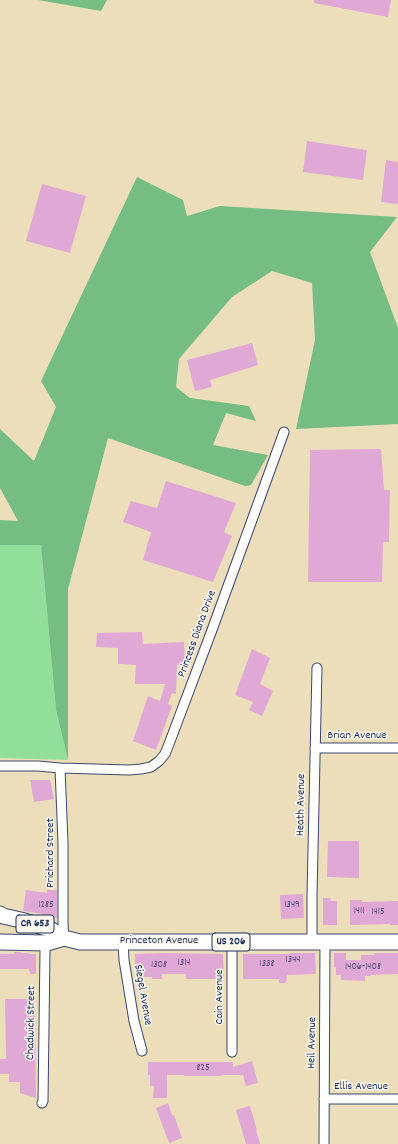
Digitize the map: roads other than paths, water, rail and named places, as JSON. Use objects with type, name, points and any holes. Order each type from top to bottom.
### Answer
[{"type":"main road","name":"CR 653","points":[[1,915],[50,929],[64,938]]},
{"type":"main road","name":"CR 653","points":[[1,915],[9,922],[47,943]]},
{"type":"main road","name":"Princeton Avenue","points":[[64,938],[80,942],[398,942]]},
{"type":"main road","name":"US 206","points":[[0,942],[47,943],[64,938]]},
{"type":"street","name":"Princess Diana Drive","points":[[0,766],[129,770],[151,767],[165,754],[210,637],[284,432]]},
{"type":"street","name":"Heath Avenue","points":[[317,668],[312,895],[319,942]]},
{"type":"street","name":"Brian Avenue","points":[[315,748],[398,748]]},
{"type":"street","name":"Prichard Street","points":[[60,768],[63,843],[64,938]]},
{"type":"street","name":"Siegel Avenue","points":[[124,941],[124,960],[134,1021],[142,1051]]},
{"type":"street","name":"Cain Avenue","points":[[232,942],[232,1052]]},
{"type":"street","name":"Heil Avenue","points":[[319,942],[324,1144]]},
{"type":"street","name":"Chadwick Street","points":[[42,1103],[45,951],[47,943]]},
{"type":"street","name":"Ellis Avenue","points":[[324,1099],[398,1098]]}]
